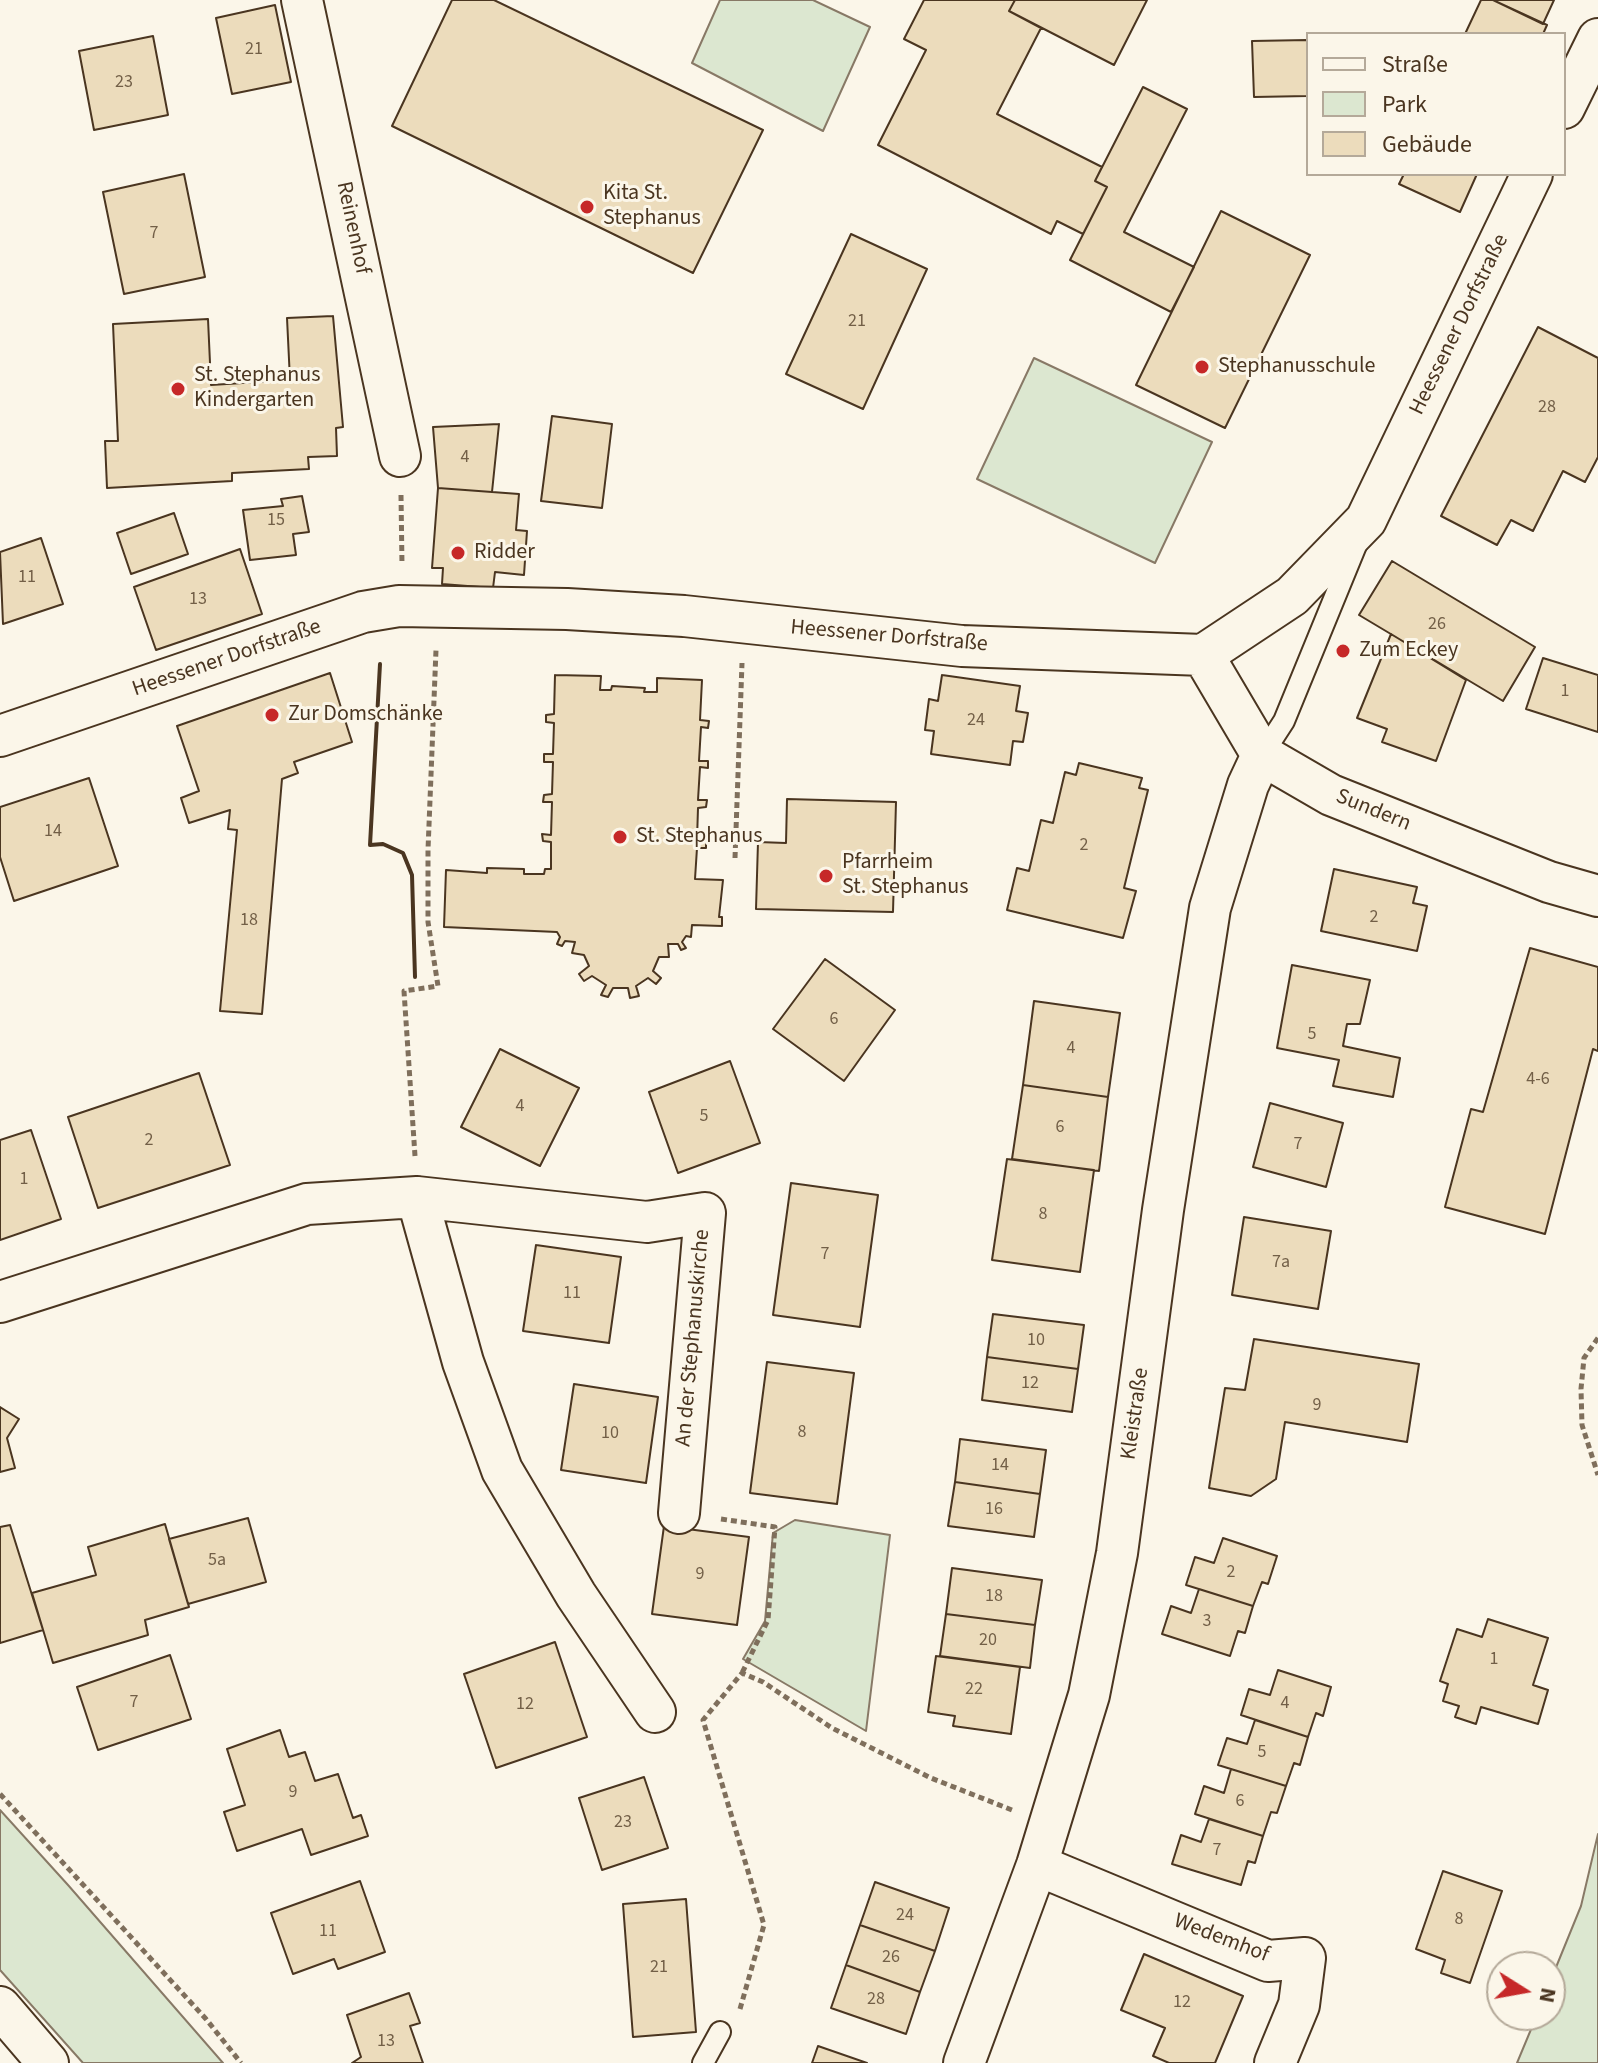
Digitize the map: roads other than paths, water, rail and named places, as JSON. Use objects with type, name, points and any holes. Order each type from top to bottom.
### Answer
[{"type":"street","name":"Reinenhof","points":[[302,0],[400,456]]},
{"type":"street","points":[[1566,104],[1598,39]]},
{"type":"street","name":"Heessener Dorfstraße","points":[[0,736],[363,612],[418,606],[567,609],[743,623],[962,646],[1203,655],[1292,596],[1366,520],[1531,176]]},
{"type":"street","name":"Sundern","points":[[1203,655],[1262,755],[1331,795],[1549,882],[1598,896]]},
{"type":"street","name":"Kleistraße","points":[[964,2063],[1037,1865],[1089,1695],[1117,1553],[1163,1210],[1210,908],[1248,785],[1262,755]]},
{"type":"street","points":[[417,1197],[463,1362],[502,1470],[576,1595],[655,1712]]},
{"type":"street","name":"An der Stephanuskirche","points":[[0,1302],[307,1204],[417,1197],[647,1222],[705,1213],[679,1513]]},
{"type":"street","name":"Wedemhof","points":[[1037,1865],[1268,1961],[1305,1958],[1299,2005],[1275,2063]]},
{"type":"street","points":[[0,2007],[48,2063]]},
{"type":"lane","points":[[1262,755],[1284,721],[1366,520]]},
{"type":"lane","points":[[703,2063],[720,2032]]},
{"type":"place","name":"Kita St. Stephanus","points":[[587,207]]},
{"type":"place","name":"Stephanusschule","points":[[1202,367]]},
{"type":"place","name":"St. Stephanus Kindergarten","points":[[178,389]]},
{"type":"place","name":"Ridder","points":[[458,553]]},
{"type":"place","name":"Zum Eckey","points":[[1343,651]]},
{"type":"place","name":"Zur Domschänke","points":[[272,715]]},
{"type":"place","name":"St. Stephanus","points":[[620,837]]},
{"type":"place","name":"Pfarrheim St. Stephanus","points":[[826,876]]}]
